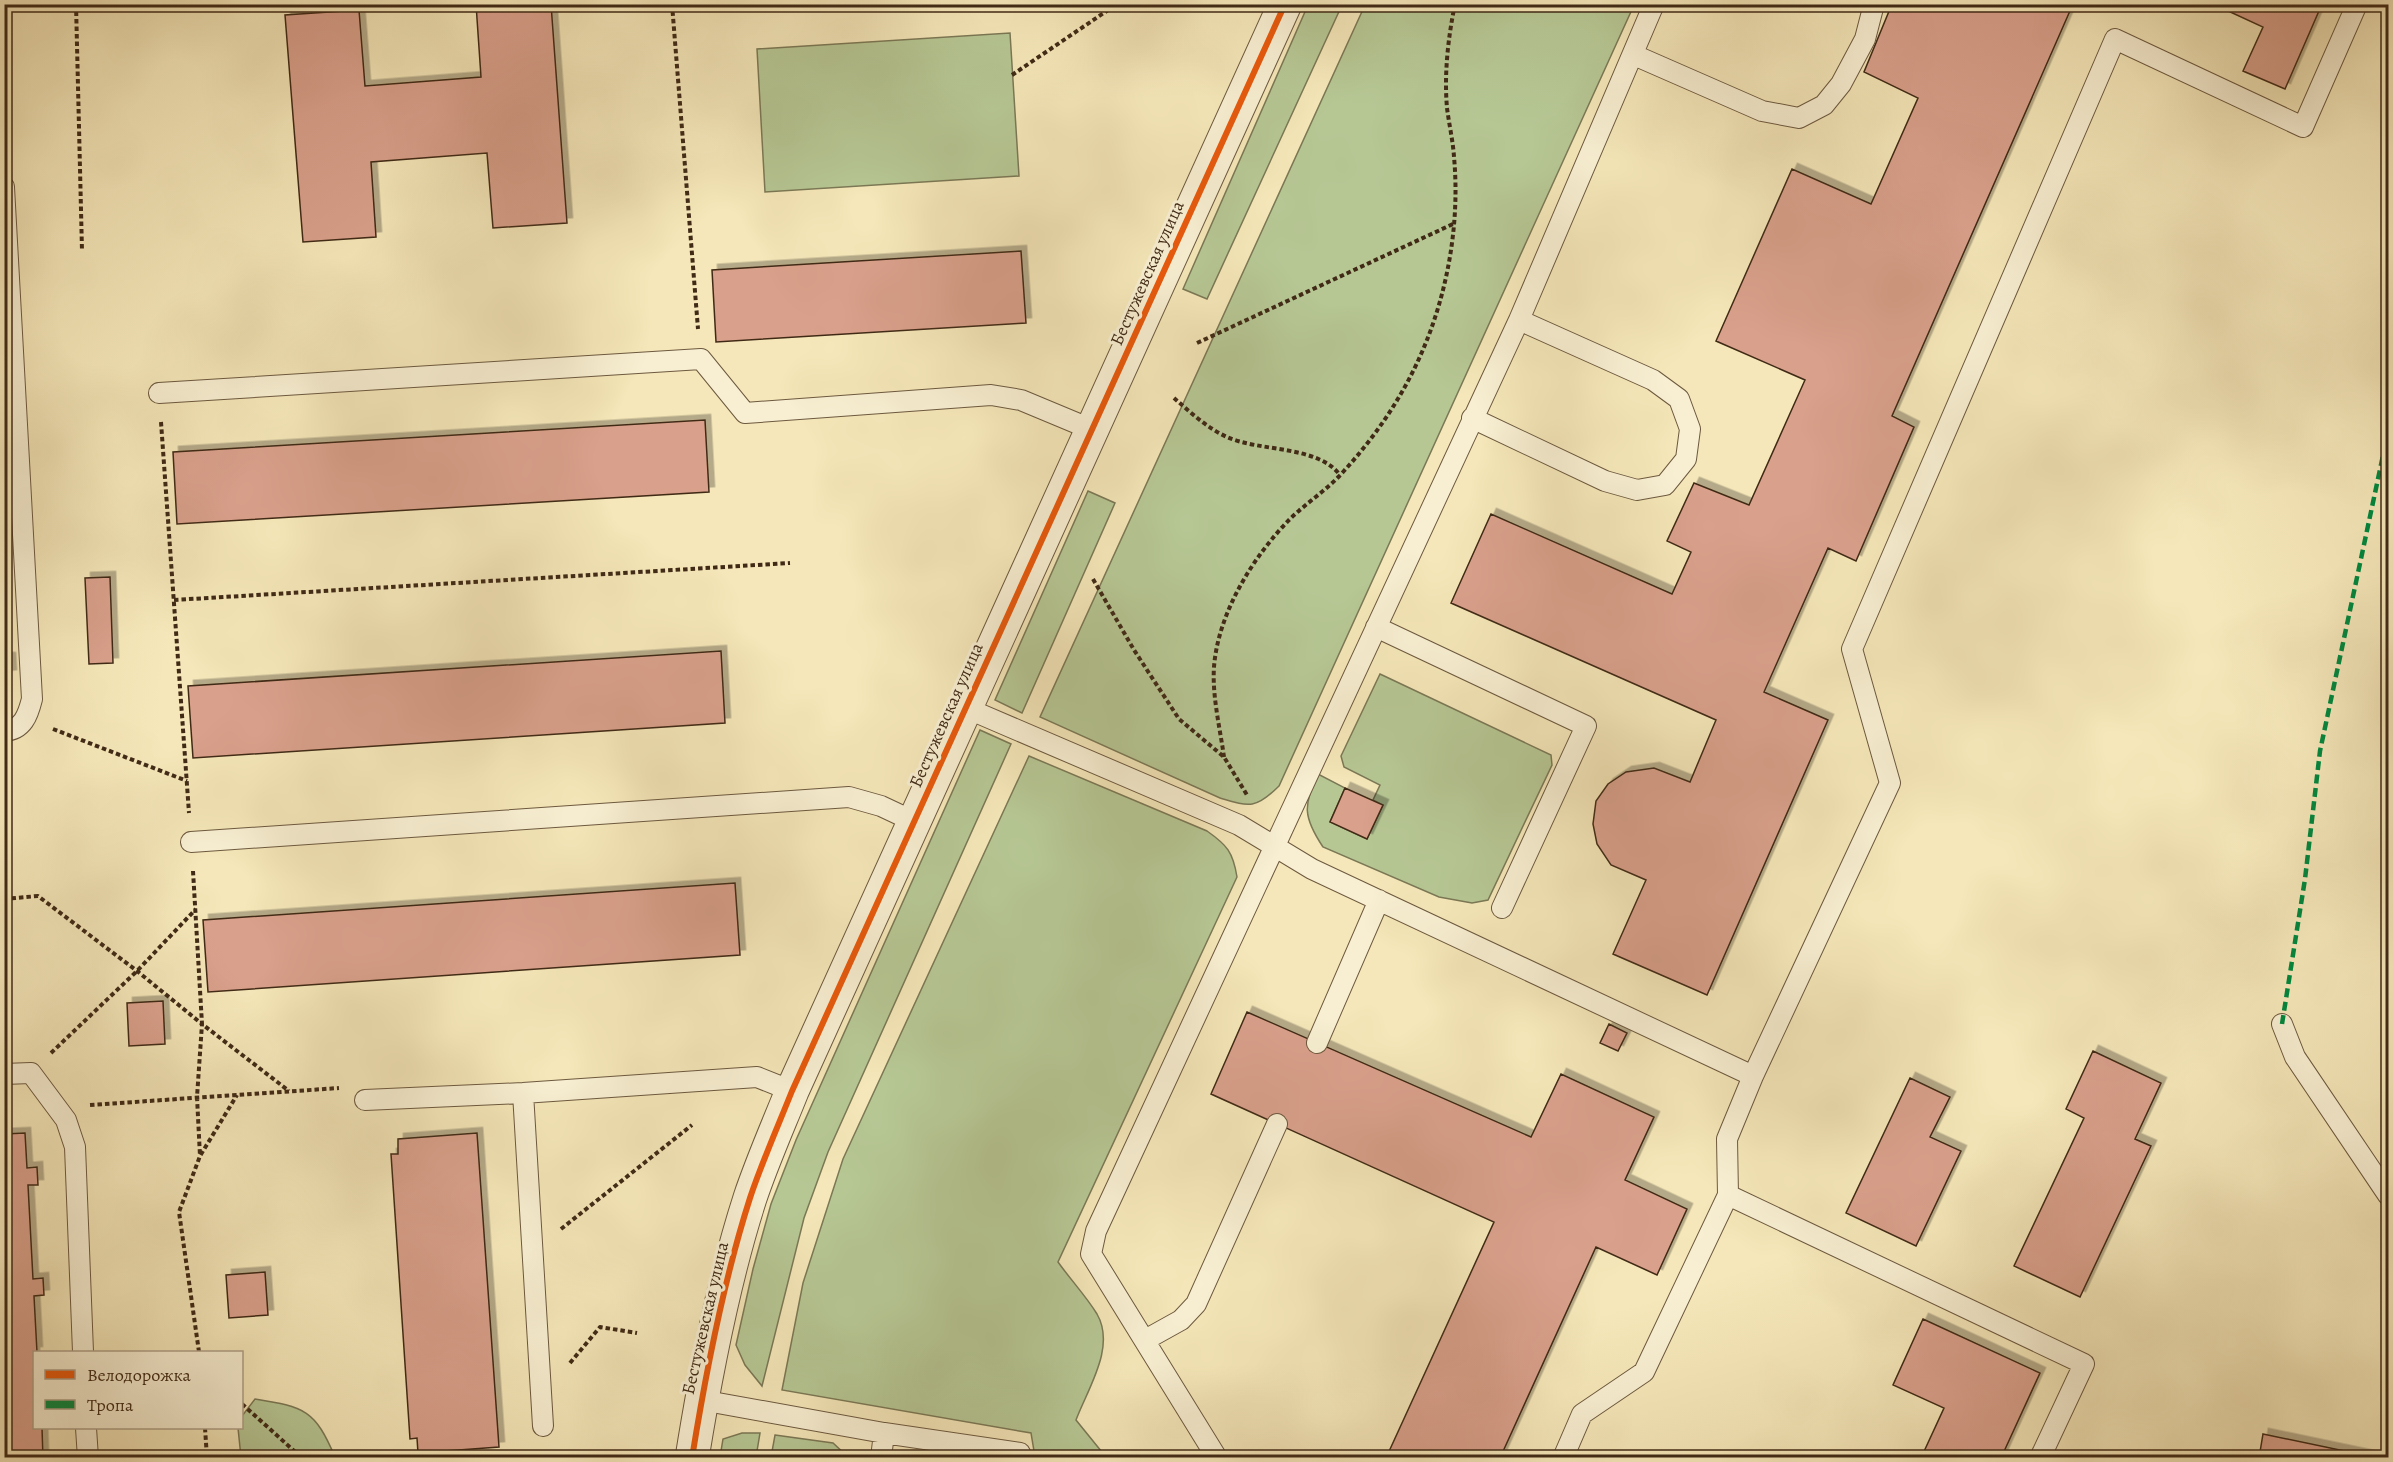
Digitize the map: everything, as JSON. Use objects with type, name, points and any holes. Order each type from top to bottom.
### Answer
[{"type":"street","name":"Бестужевская улица","points":[[692,1458],[701,1400],[731,1264],[750,1197],[792,1091],[1284,4]]},
{"type":"lane","points":[[1217,1458],[1091,1254],[1096,1231],[1519,320],[1654,4]]},
{"type":"lane","points":[[1634,55],[1762,111],[1799,118],[1824,105],[1841,84],[1865,39],[1874,4]]},
{"type":"lane","points":[[1563,1458],[1582,1414],[1644,1372],[1728,1195],[1726,1139],[1753,1076],[1890,783],[1852,649],[2115,39],[2303,127],[2357,4]]},
{"type":"lane","points":[[4,187],[32,699],[27,719],[13,731],[4,731]]},
{"type":"lane","points":[[1472,418],[1605,481],[1637,490],[1665,485],[1686,459],[1690,429],[1679,399],[1653,380],[1519,320]]},
{"type":"lane","points":[[159,393],[701,359],[745,413],[991,395],[1021,400],[1092,430]]},
{"type":"lane","points":[[1376,627],[1586,726],[1502,908]]},
{"type":"lane","points":[[966,708],[1239,825],[1312,868],[1753,1076]]},
{"type":"lane","points":[[191,842],[849,797],[881,806],[915,822]]},
{"type":"lane","points":[[1317,1043],[1379,900]]},
{"type":"lane","points":[[2282,1024],[2295,1057],[2388,1195]]},
{"type":"lane","points":[[4,1074],[31,1073],[66,1119],[75,1147],[83,1351]]},
{"type":"lane","points":[[365,1100],[524,1093],[757,1077],[792,1091]]},
{"type":"lane","points":[[524,1093],[543,1426]]},
{"type":"lane","points":[[1145,1340],[1180,1320],[1196,1304],[1277,1124]]},
{"type":"lane","points":[[1728,1195],[2085,1364],[2040,1458]]},
{"type":"lane","points":[[701,1400],[884,1433],[1020,1453],[1020,1458]]},
{"type":"lane","points":[[86,1429],[88,1458]]},
{"type":"lane","points":[[881,1458],[884,1433]]},
{"type":"path","points":[[76,4],[82,251]]},
{"type":"path","points":[[159,4],[168,6]]},
{"type":"path","points":[[672,4],[701,359]]},
{"type":"path","points":[[1012,75],[1118,4]]},
{"type":"path","points":[[1224,757],[1214,667],[1222,633],[1234,599],[1258,558],[1289,520],[1340,475],[1386,421],[1422,352],[1445,289],[1454,224],[1455,158],[1447,94],[1447,46],[1455,4]]},
{"type":"path","points":[[1197,343],[1454,224]]},
{"type":"path","points":[[159,393],[202,1024],[197,1097],[200,1156]]},
{"type":"path","points":[[1174,398],[1207,425],[1227,437],[1311,456],[1333,466],[1340,475]]},
{"type":"path","points":[[174,600],[790,563]]},
{"type":"path","points":[[1093,579],[1134,650],[1179,719],[1224,757],[1248,797]]},
{"type":"path","points":[[27,719],[187,781]]},
{"type":"path","points":[[4,898],[38,896],[289,1091]]},
{"type":"path","points":[[31,1073],[136,971],[195,909]]},
{"type":"path","points":[[66,1119],[79,1105],[237,1094],[353,1087],[365,1100]]},
{"type":"path","points":[[199,1351],[179,1212],[200,1156],[237,1094]]},
{"type":"path","points":[[533,1252],[692,1125]]},
{"type":"path","points":[[541,1399],[600,1327],[637,1333]]},
{"type":"path","points":[[243,1405],[302,1458]]},
{"type":"path","points":[[205,1429],[207,1458]]},
{"type":"green space","points":[[1308,5],[1342,5],[1207,299],[1183,289]]},
{"type":"green space","points":[[1365,5],[1634,5],[1279,786],[1258,802],[1239,803],[1220,798],[1040,717]]},
{"type":"green space","points":[[1010,33],[1019,176],[765,192],[757,49]]},
{"type":"green space","points":[[1088,491],[1115,503],[1022,713],[995,700]]},
{"type":"green space","points":[[1380,674],[1551,755],[1552,765],[1488,900],[1472,903],[1439,897],[1323,847],[1316,837],[1307,811],[1310,794],[1318,774],[1345,788],[1330,822],[1367,839],[1383,805],[1373,800],[1380,785],[1344,767],[1341,756]]},
{"type":"green space","points":[[980,730],[1011,744],[828,1152],[804,1218],[762,1386],[745,1365],[736,1345],[753,1269],[771,1204],[796,1140]]},
{"type":"green space","points":[[1029,756],[1207,831],[1228,850],[1237,877],[1058,1262],[1093,1307],[1102,1327],[1102,1354],[1076,1420],[1106,1457],[1035,1457],[1031,1433],[782,1390],[803,1283],[843,1159]]},
{"type":"green space","points":[[255,1399],[297,1408],[314,1420],[321,1429],[335,1457],[241,1457],[238,1429],[243,1429],[243,1415]]},
{"type":"green space","points":[[742,1433],[760,1433],[756,1457],[720,1457],[723,1439]]},
{"type":"green space","points":[[775,1435],[833,1443],[848,1457],[771,1457]]},
{"type":"building","points":[[476,4],[551,4],[567,223],[493,228],[487,153],[371,162],[376,237],[303,242],[285,15],[359,10],[365,86],[481,77]]},
{"type":"building","points":[[1892,4],[1911,4],[1929,11],[1932,4],[2073,4],[1892,416],[1914,427],[1856,561],[1828,548],[1764,692],[1828,720],[1707,995],[1613,954],[1646,880],[1611,865],[1597,844],[1593,824],[1596,801],[1608,784],[1626,772],[1654,768],[1690,782],[1716,720],[1451,603],[1491,514],[1672,594],[1691,552],[1667,541],[1694,483],[1749,505],[1805,380],[1716,341],[1792,169],[1871,204],[1918,98],[1864,72]]},
{"type":"building","points":[[2213,4],[2322,4],[2285,89],[2243,71],[2263,27]]},
{"type":"building","points":[[1021,251],[1026,323],[716,342],[712,270]]},
{"type":"building","points":[[705,420],[709,492],[177,524],[173,452]]},
{"type":"building","points":[[110,577],[113,663],[89,664],[85,578]]},
{"type":"building","points":[[721,651],[725,723],[193,758],[188,686]]},
{"type":"building","points":[[4,658],[10,658],[11,675],[4,676]]},
{"type":"building","points":[[1345,788],[1383,805],[1367,839],[1330,822]]},
{"type":"building","points":[[735,883],[740,955],[208,992],[203,920]]},
{"type":"building","points":[[163,1001],[165,1044],[129,1046],[127,1003]]},
{"type":"building","points":[[1247,1012],[1531,1137],[1561,1074],[1654,1117],[1625,1180],[1687,1209],[1657,1275],[1596,1247],[1500,1458],[1386,1458],[1494,1222],[1211,1094]]},
{"type":"building","points":[[1609,1024],[1627,1033],[1618,1051],[1600,1043]]},
{"type":"building","points":[[2093,1051],[2161,1083],[2135,1139],[2151,1146],[2080,1297],[2014,1266],[2084,1118],[2066,1109]]},
{"type":"building","points":[[1910,1078],[1950,1097],[1930,1137],[1961,1151],[1916,1246],[1846,1213]]},
{"type":"building","points":[[25,1133],[27,1168],[37,1167],[38,1185],[28,1185],[33,1279],[43,1278],[44,1295],[34,1296],[37,1351],[33,1351],[33,1429],[42,1429],[43,1458],[4,1458],[4,1134]]},
{"type":"building","points":[[477,1133],[499,1447],[418,1453],[417,1438],[410,1439],[391,1154],[398,1154],[398,1139]]},
{"type":"building","points":[[265,1272],[268,1315],[229,1318],[226,1275]]},
{"type":"building","points":[[1923,1319],[2040,1373],[2001,1458],[1921,1458],[1944,1408],[1893,1385]]},
{"type":"building","points":[[2263,1434],[2378,1458],[2259,1458]]},
{"type":"marked path","points":[[2282,1024],[2305,879],[2320,751],[2388,432]]},
{"type":"cycle path","points":[[692,1458],[723,1294],[750,1198],[770,1144],[1285,4]]}]
